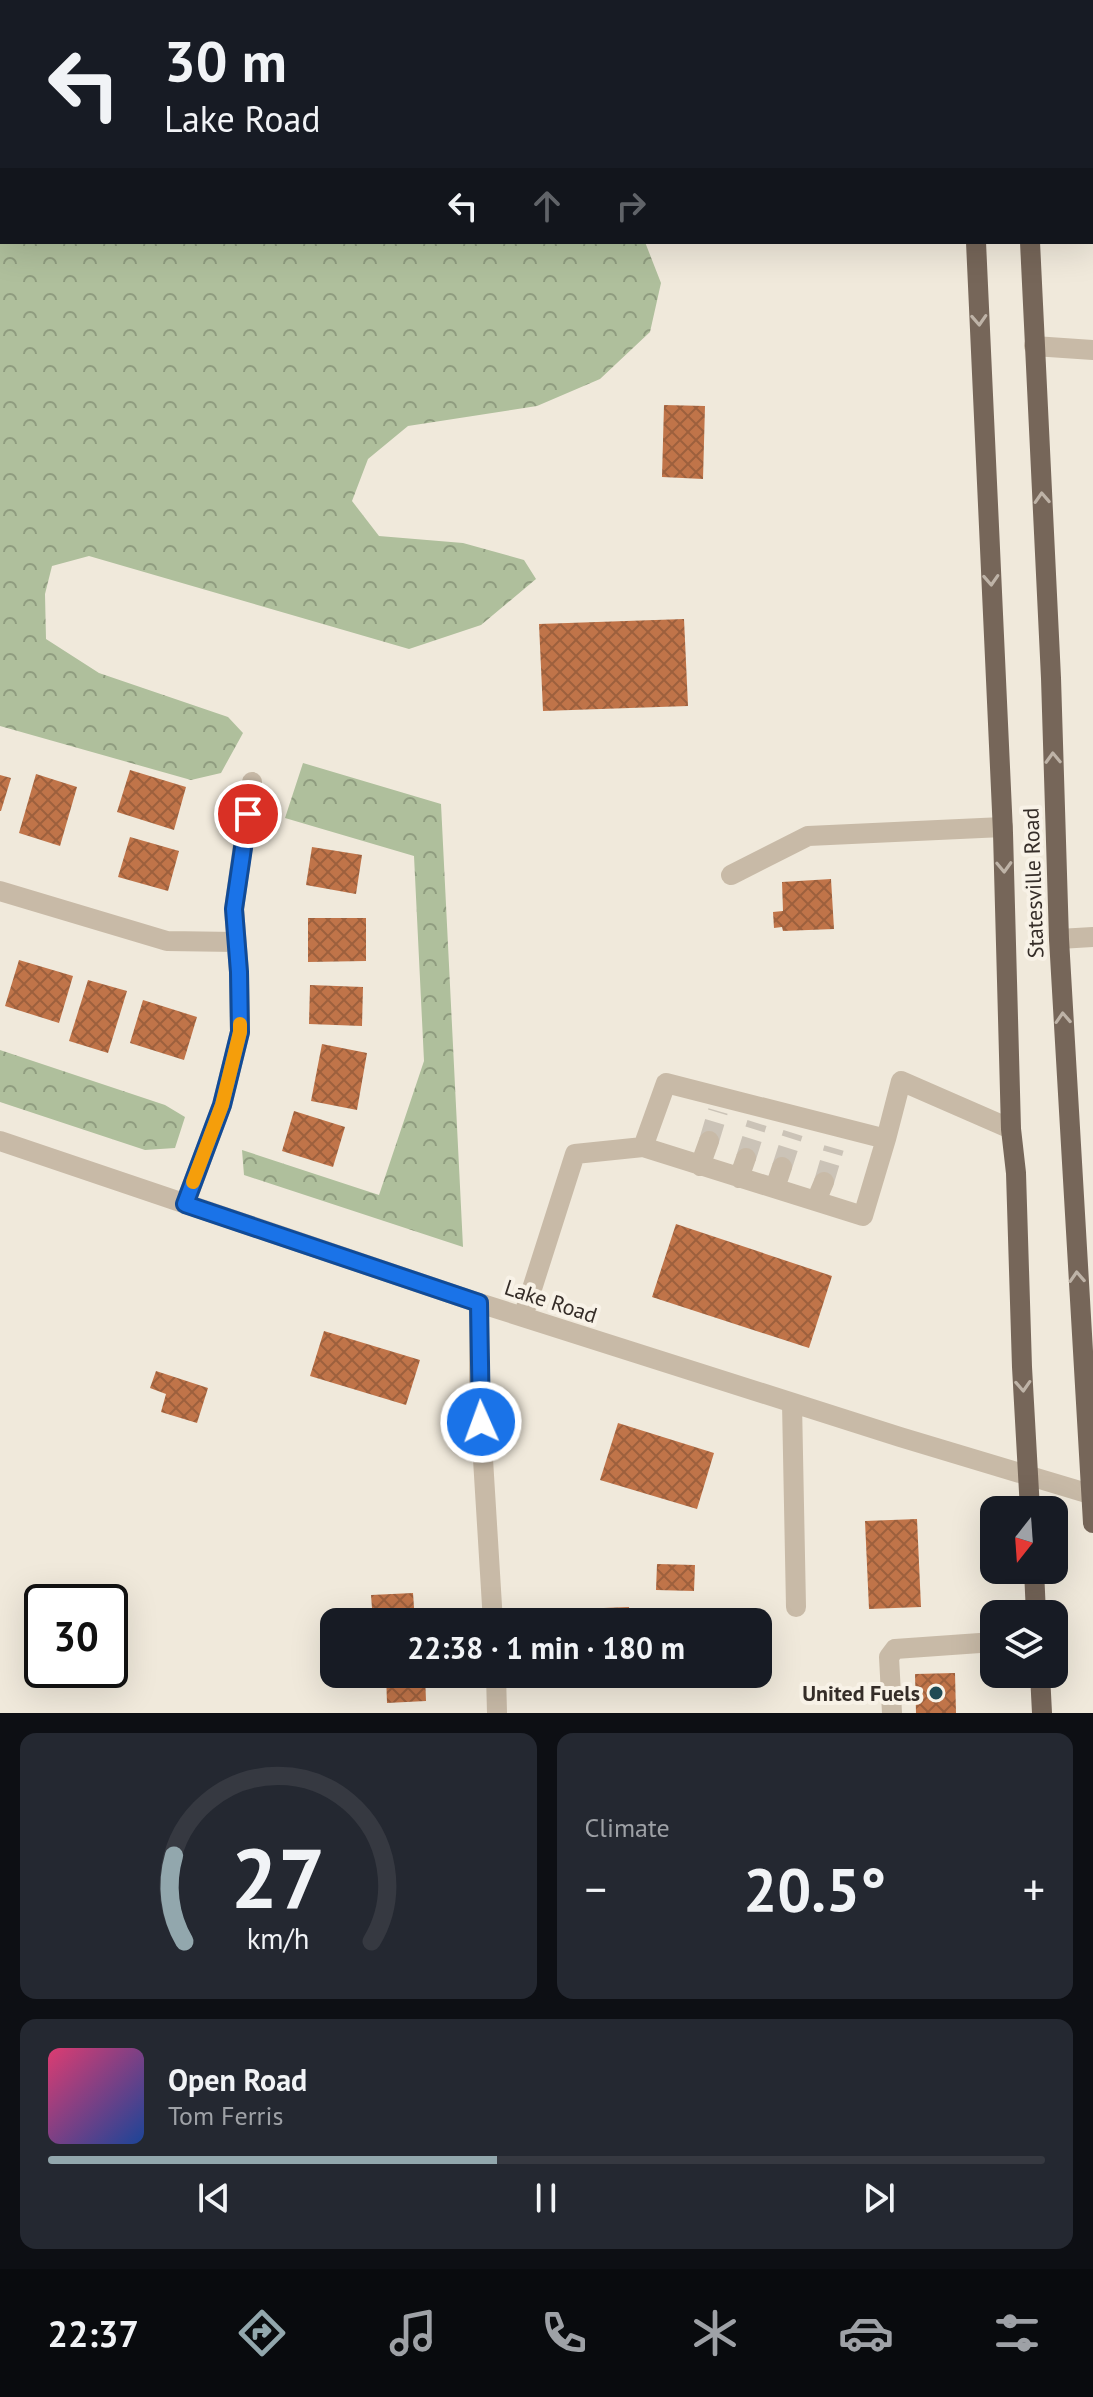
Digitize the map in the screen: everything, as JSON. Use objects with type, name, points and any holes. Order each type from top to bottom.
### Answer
[{"type":"main road","name":"Statesville Road","points":[[976,244],[1003,827],[1011,1129],[1016,1173],[1029,1496]]},
{"type":"main road","name":"Statesville Road","points":[[1030,244],[1051,678],[1059,939],[1093,1523]]},
{"type":"main road","points":[[1041,1688],[1042,1713]]},
{"type":"street","points":[[1034,346],[1093,350]]},
{"type":"street","points":[[185,1204],[222,1105],[240,1032],[234,909],[252,782]]},
{"type":"street","points":[[731,875],[808,836],[1003,827]]},
{"type":"street","points":[[0,891],[167,941],[236,942]]},
{"type":"street","points":[[1059,939],[1093,937]]},
{"type":"street","points":[[523,1317],[575,1154],[643,1147],[775,1188],[820,1192],[863,1216],[901,1081],[1011,1129]]},
{"type":"street","points":[[643,1147],[666,1083],[759,1115],[795,1124],[840,1127],[886,1139]]},
{"type":"street","points":[[834,1148],[840,1127]]},
{"type":"street","name":"Lake Road","points":[[0,1141],[479,1303],[1092,1495]]},
{"type":"street","points":[[700,1166],[709,1141]]},
{"type":"street","points":[[739,1178],[746,1158]]},
{"type":"street","points":[[775,1188],[782,1167]]},
{"type":"street","points":[[479,1303],[479,1394],[492,1608]]},
{"type":"street","points":[[792,1403],[796,1607]]},
{"type":"street","points":[[892,1713],[889,1657],[895,1649],[980,1643]]},
{"type":"street","points":[[496,1688],[497,1713]]},
{"type":"green space","points":[[0,244],[646,244],[661,283],[650,332],[600,379],[537,406],[408,426],[368,459],[352,501],[379,536],[463,543],[524,560],[536,579],[481,625],[409,649],[89,556],[52,566],[45,594],[46,639],[99,673],[228,717],[243,733],[221,773],[191,780],[0,726]]},
{"type":"green space","points":[[303,763],[441,804],[463,1247],[244,1175],[242,1150],[379,1195],[424,1061],[414,856],[285,818]]},
{"type":"green space","points":[[0,1050],[165,1105],[185,1117],[175,1148],[145,1150],[0,1102]]},
{"type":"building","points":[[664,405],[705,406],[703,479],[662,477]]},
{"type":"building","points":[[684,619],[688,706],[543,711],[539,624]]},
{"type":"building","points":[[130,770],[186,787],[174,830],[117,812]]},
{"type":"building","points":[[36,774],[77,787],[60,846],[19,833]]},
{"type":"building","points":[[0,775],[11,778],[1,811],[0,811]]},
{"type":"building","points":[[130,837],[179,851],[168,891],[118,877]]},
{"type":"building","points":[[312,847],[362,855],[356,894],[306,885]]},
{"type":"building","points":[[831,879],[834,929],[783,931],[782,927],[774,928],[773,912],[783,911],[782,882]]},
{"type":"building","points":[[308,918],[366,918],[366,961],[308,962]]},
{"type":"building","points":[[19,960],[73,976],[59,1023],[5,1006]]},
{"type":"building","points":[[88,980],[127,991],[108,1053],[69,1041]]},
{"type":"building","points":[[310,985],[363,987],[362,1026],[309,1024]]},
{"type":"building","points":[[143,1000],[197,1017],[184,1060],[130,1043]]},
{"type":"building","points":[[322,1044],[367,1053],[357,1110],[311,1101]]},
{"type":"building","points":[[294,1111],[345,1127],[333,1167],[282,1151]]},
{"type":"building","points":[[676,1224],[832,1276],[809,1348],[652,1297]]},
{"type":"building","points":[[324,1331],[420,1360],[406,1405],[310,1376]]},
{"type":"building","points":[[156,1371],[208,1388],[197,1423],[161,1412],[166,1394],[150,1388]]},
{"type":"building","points":[[618,1423],[714,1453],[697,1509],[600,1480]]},
{"type":"building","points":[[917,1519],[921,1607],[869,1609],[865,1521]]},
{"type":"building","points":[[657,1564],[695,1565],[694,1591],[656,1590]]},
{"type":"building","points":[[413,1593],[414,1608],[372,1608],[371,1595]]},
{"type":"building","name":"United Fuels","points":[[955,1673],[956,1713],[916,1713],[915,1674]]},
{"type":"building","points":[[386,1688],[426,1688],[426,1701],[387,1703]]},
{"type":"tunnel","points":[[709,1141],[718,1111]]},
{"type":"tunnel","points":[[746,1158],[757,1123]]},
{"type":"tunnel","points":[[782,1167],[793,1133]]},
{"type":"tunnel","points":[[824,1182],[834,1148]]},
{"type":"slow traffic","points":[[193,1182],[222,1105],[240,1024]]},
{"type":"place","name":"United Fuels","points":[[936,1693]]},
{"type":"route","points":[[248,814],[234,909],[240,1032],[222,1105],[185,1204],[479,1303],[481,1422]]}]
